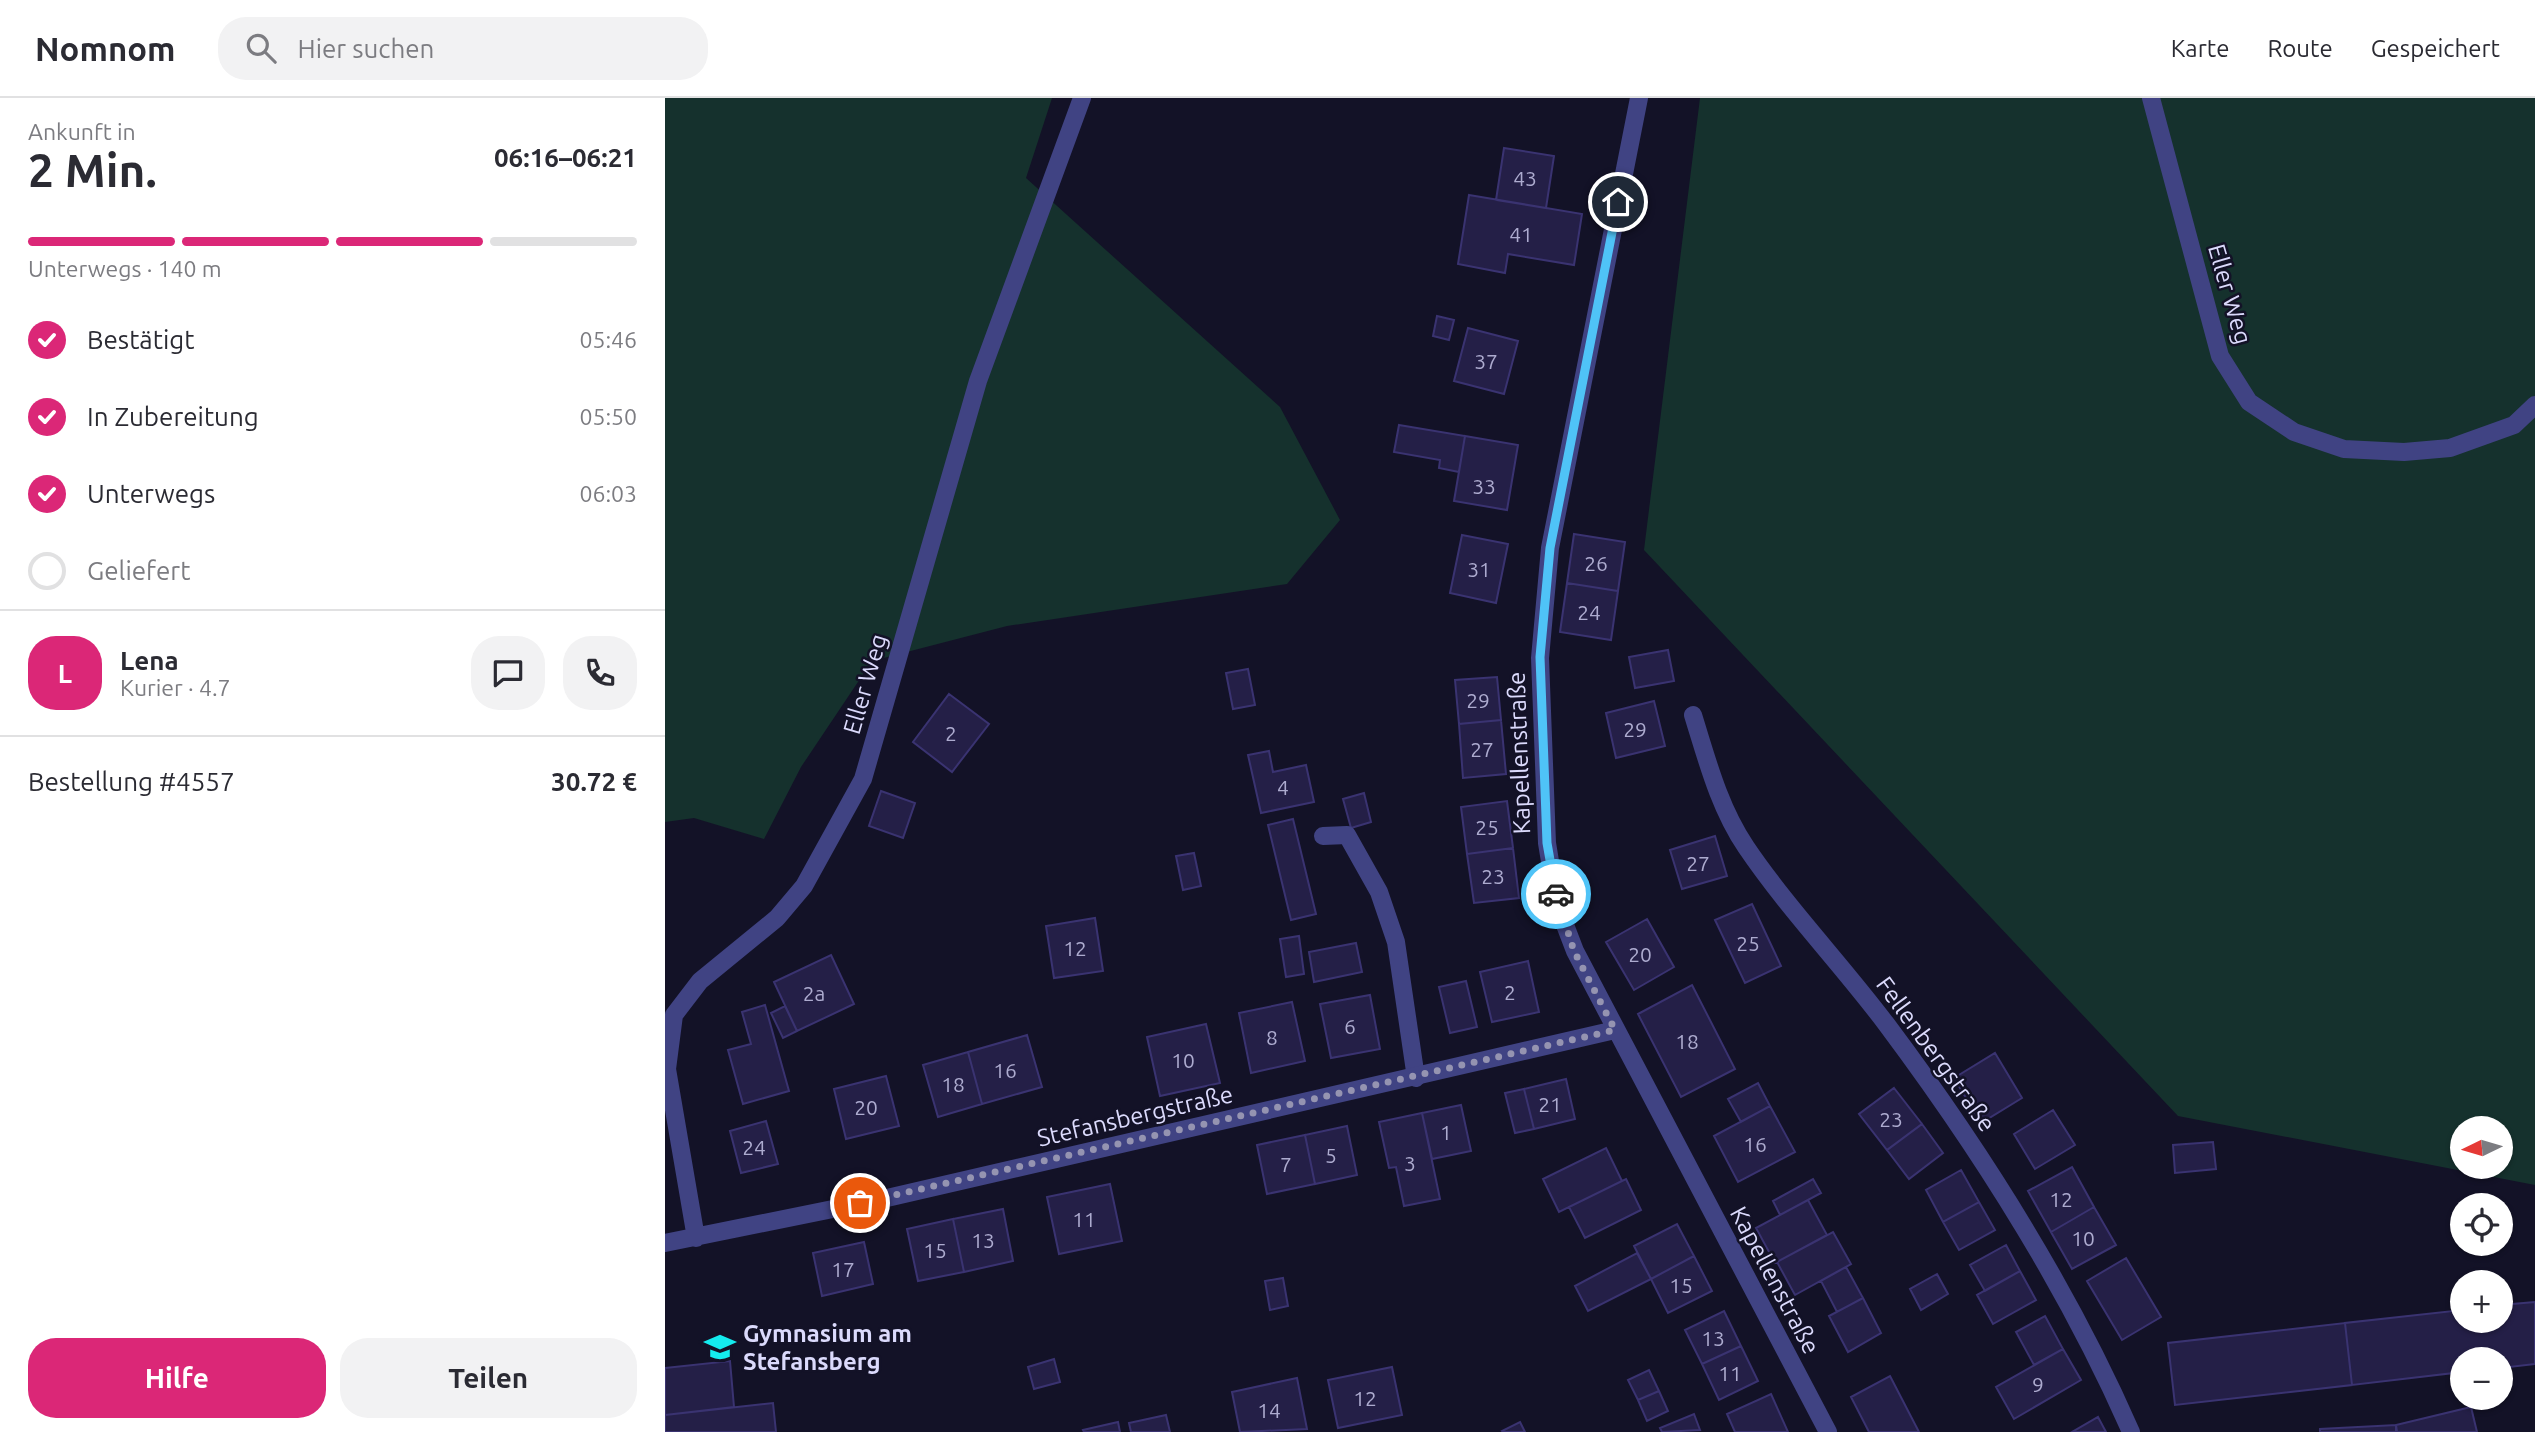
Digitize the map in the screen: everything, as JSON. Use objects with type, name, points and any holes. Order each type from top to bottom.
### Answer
[{"type":"street","name":"Eller Weg","points":[[696,1238],[667,1069],[674,1015],[700,981],[776,918],[804,886],[863,779],[978,381],[1082,98]]},
{"type":"street","name":"Kapellenstraße","points":[[1639,98],[1550,548],[1540,657],[1547,843],[1557,904],[1574,951],[1828,1432]]},
{"type":"street","name":"Eller Weg","points":[[2151,98],[2221,356],[2249,402],[2294,432],[2344,449],[2404,452],[2450,448],[2514,425],[2535,405]]},
{"type":"street","name":"Fellenbergstraße","points":[[1693,715],[1716,789],[1745,846],[1887,1025],[1973,1144],[2036,1244],[2106,1376],[2131,1432]]},
{"type":"street","points":[[1323,836],[1347,835],[1379,892],[1396,942],[1416,1078]]},
{"type":"street","name":"Stefansbergstraße","points":[[665,1243],[1416,1078],[1615,1030]]},
{"type":"green space","points":[[665,98],[1052,98],[1026,178],[1280,407],[1340,520],[1287,584],[1007,626],[872,661],[801,767],[764,839],[694,818],[665,822]]},
{"type":"green space","points":[[1700,98],[2535,98],[2535,1185],[2509,1180],[2513,1180],[2513,1116],[2450,1116],[2450,1169],[2178,1116],[1644,550]]},
{"type":"building","points":[[1504,148],[1554,156],[1546,208],[1496,200]]},
{"type":"building","points":[[1469,195],[1582,214],[1574,265],[1508,254],[1505,273],[1458,264]]},
{"type":"building","points":[[1437,316],[1454,320],[1449,340],[1433,336]]},
{"type":"building","points":[[1468,328],[1518,341],[1504,394],[1454,381]]},
{"type":"building","points":[[1399,425],[1465,436],[1459,472],[1439,468],[1440,460],[1394,452]]},
{"type":"building","points":[[1465,436],[1518,445],[1507,510],[1454,501]]},
{"type":"building","points":[[1574,534],[1625,542],[1618,591],[1567,583]]},
{"type":"building","points":[[1462,535],[1508,544],[1496,603],[1450,593]]},
{"type":"building","points":[[1567,583],[1618,591],[1611,640],[1560,632]]},
{"type":"building","points":[[1668,650],[1674,681],[1635,688],[1629,657]]},
{"type":"building","points":[[1248,669],[1255,705],[1233,709],[1226,673]]},
{"type":"building","points":[[1497,677],[1501,720],[1459,724],[1455,680]]},
{"type":"building","points":[[949,694],[989,724],[952,772],[913,742]]},
{"type":"building","points":[[1654,701],[1665,746],[1616,758],[1606,713]]},
{"type":"building","points":[[1501,720],[1506,774],[1463,778],[1459,724]]},
{"type":"building","points":[[1269,751],[1273,772],[1306,765],[1314,802],[1261,813],[1248,755]]},
{"type":"building","points":[[881,791],[915,803],[903,838],[869,826]]},
{"type":"building","points":[[1364,793],[1371,822],[1351,828],[1343,799]]},
{"type":"building","points":[[1507,801],[1513,848],[1467,854],[1461,807]]},
{"type":"building","points":[[1293,819],[1316,914],[1291,920],[1268,825]]},
{"type":"building","points":[[1715,836],[1727,876],[1682,889],[1670,850]]},
{"type":"building","points":[[1513,848],[1519,898],[1474,903],[1467,854]]},
{"type":"building","points":[[1194,853],[1201,886],[1183,890],[1176,856]]},
{"type":"building","points":[[1752,904],[1781,966],[1745,983],[1715,920]]},
{"type":"building","points":[[1095,918],[1103,971],[1054,978],[1046,926]]},
{"type":"building","points":[[1647,919],[1674,967],[1634,990],[1606,942]]},
{"type":"building","points":[[1299,936],[1304,974],[1286,977],[1280,939]]},
{"type":"building","points":[[1356,943],[1362,972],[1314,982],[1309,952]]},
{"type":"building","points":[[831,955],[854,1004],[797,1031],[774,982]]},
{"type":"building","points":[[1528,961],[1539,1012],[1492,1022],[1480,972]]},
{"type":"building","points":[[1466,981],[1477,1027],[1450,1033],[1439,987]]},
{"type":"building","points":[[1692,985],[1735,1069],[1681,1097],[1638,1014]]},
{"type":"building","points":[[1370,995],[1380,1049],[1331,1058],[1320,1004]]},
{"type":"building","points":[[1292,1002],[1305,1061],[1251,1073],[1239,1013]]},
{"type":"building","points":[[765,1005],[789,1091],[743,1104],[728,1050],[751,1044],[742,1012]]},
{"type":"building","points":[[785,1006],[797,1031],[783,1038],[771,1013]]},
{"type":"building","points":[[1206,1024],[1220,1083],[1160,1096],[1147,1037]]},
{"type":"building","points":[[1027,1035],[1042,1087],[982,1104],[968,1052]]},
{"type":"building","points":[[968,1052],[982,1104],[938,1117],[923,1065]]},
{"type":"building","points":[[1995,1053],[2022,1098],[1981,1123],[1954,1078]]},
{"type":"building","points":[[886,1076],[899,1126],[846,1139],[834,1089]]},
{"type":"building","points":[[1566,1079],[1575,1119],[1534,1129],[1524,1089]]},
{"type":"building","points":[[1758,1083],[1770,1106],[1741,1122],[1728,1099]]},
{"type":"building","points":[[1894,1088],[1922,1124],[1887,1150],[1859,1114]]},
{"type":"building","points":[[1524,1089],[1534,1129],[1515,1133],[1505,1093]]},
{"type":"building","points":[[1461,1105],[1471,1151],[1432,1159],[1422,1113]]},
{"type":"building","points":[[1770,1106],[1795,1152],[1738,1182],[1714,1136]]},
{"type":"building","points":[[2053,1110],[2075,1145],[2035,1169],[2014,1134]]},
{"type":"building","points":[[1422,1113],[1440,1199],[1404,1206],[1396,1167],[1389,1168],[1379,1122]]},
{"type":"building","points":[[766,1121],[778,1164],[741,1173],[730,1131]]},
{"type":"building","points":[[1922,1124],[1943,1153],[1909,1179],[1887,1150]]},
{"type":"building","points":[[1347,1126],[1357,1175],[1315,1184],[1305,1135]]},
{"type":"building","points":[[1305,1135],[1315,1184],[1267,1194],[1257,1145]]},
{"type":"building","points":[[2213,1142],[2216,1169],[2175,1173],[2173,1145]]},
{"type":"building","points":[[1606,1148],[1622,1181],[1559,1212],[1543,1179]]},
{"type":"building","points":[[2072,1167],[2094,1207],[2051,1232],[2028,1191]]},
{"type":"building","points":[[1961,1170],[1979,1202],[1943,1222],[1926,1190]]},
{"type":"building","points":[[1626,1179],[1641,1210],[1585,1238],[1569,1207]]},
{"type":"building","points":[[1813,1179],[1821,1193],[1780,1215],[1773,1201]]},
{"type":"building","points":[[1110,1184],[1122,1241],[1059,1254],[1047,1197]]},
{"type":"building","points":[[1808,1200],[1827,1235],[1775,1263],[1756,1228]]},
{"type":"building","points":[[1979,1202],[1995,1230],[1959,1250],[1943,1222]]},
{"type":"building","points":[[2094,1207],[2116,1245],[2072,1269],[2051,1232]]},
{"type":"building","points":[[1003,1209],[1013,1261],[964,1272],[953,1219]]},
{"type":"building","points":[[953,1219],[964,1272],[918,1281],[907,1229]]},
{"type":"building","points":[[1677,1224],[1694,1256],[1651,1279],[1634,1246]]},
{"type":"building","points":[[1833,1232],[1851,1264],[1795,1295],[1777,1262]]},
{"type":"building","points":[[864,1242],[873,1284],[822,1296],[813,1253]]},
{"type":"building","points":[[2006,1245],[2020,1271],[1985,1291],[1970,1265]]},
{"type":"building","points":[[1637,1253],[1651,1279],[1588,1311],[1575,1286]]},
{"type":"building","points":[[1694,1256],[1712,1291],[1668,1313],[1651,1279]]},
{"type":"building","points":[[2126,1258],[2161,1317],[2122,1340],[2087,1281]]},
{"type":"building","points":[[1846,1267],[1863,1298],[1837,1312],[1821,1281]]},
{"type":"building","points":[[2020,1271],[2036,1300],[1993,1324],[1977,1295]]},
{"type":"building","points":[[1937,1274],[1948,1294],[1921,1310],[1910,1289]]},
{"type":"building","points":[[1283,1278],[1288,1306],[1270,1310],[1265,1281]]},
{"type":"building","points":[[1863,1298],[1881,1333],[1848,1352],[1829,1316]]},
{"type":"building","points":[[2535,1302],[2535,1364],[2513,1367],[2513,1347],[2450,1347],[2450,1373],[2352,1385],[2345,1323],[2450,1311],[2450,1333],[2513,1333],[2513,1304]]},
{"type":"building","points":[[1724,1311],[1741,1346],[1702,1364],[1685,1330]]},
{"type":"building","points":[[2045,1316],[2063,1349],[2034,1365],[2016,1332]]},
{"type":"building","points":[[2345,1323],[2352,1385],[2175,1405],[2168,1343]]},
{"type":"building","points":[[1741,1346],[1758,1381],[1719,1400],[1702,1364]]},
{"type":"building","points":[[2063,1349],[2081,1380],[2014,1419],[1996,1387]]},
{"type":"building","points":[[1054,1359],[1060,1382],[1034,1389],[1028,1367]]},
{"type":"building","points":[[730,1361],[734,1407],[665,1415],[665,1368]]},
{"type":"building","points":[[1392,1367],[1402,1415],[1338,1428],[1328,1380]]},
{"type":"building","points":[[1649,1370],[1659,1391],[1638,1400],[1628,1380]]},
{"type":"building","points":[[1890,1376],[1919,1432],[1869,1432],[1851,1397]]},
{"type":"building","points":[[1297,1378],[1307,1429],[1240,1432],[1232,1392]]},
{"type":"building","points":[[1659,1391],[1668,1411],[1647,1421],[1638,1400]]},
{"type":"building","points":[[1771,1394],[1788,1432],[1735,1432],[1727,1414]]},
{"type":"building","points":[[773,1403],[776,1432],[665,1432],[665,1415]]},
{"type":"building","points":[[2458,1410],[2472,1410],[2477,1432],[2397,1432],[2396,1425]]},
{"type":"building","points":[[1694,1414],[1700,1430],[1662,1432],[1660,1428]]},
{"type":"building","points":[[1166,1415],[1170,1432],[1131,1432],[1129,1423]]},
{"type":"building","points":[[2098,1417],[2106,1432],[2072,1432]]},
{"type":"building","points":[[1118,1422],[1120,1432],[1083,1430]]},
{"type":"building","points":[[1520,1422],[1525,1432],[1502,1431]]},
{"type":"building","points":[[2396,1425],[2396,1432],[2320,1432],[2320,1429]]},
{"type":"way so far","points":[[860,1203],[1416,1078],[1615,1030],[1574,951],[1556,894]]},
{"type":"place","name":"Gymnasium am Stefansberg","points":[[720,1347]]},
{"type":"route","points":[[1556,894],[1547,843],[1540,657],[1550,548],[1618,202]]}]
